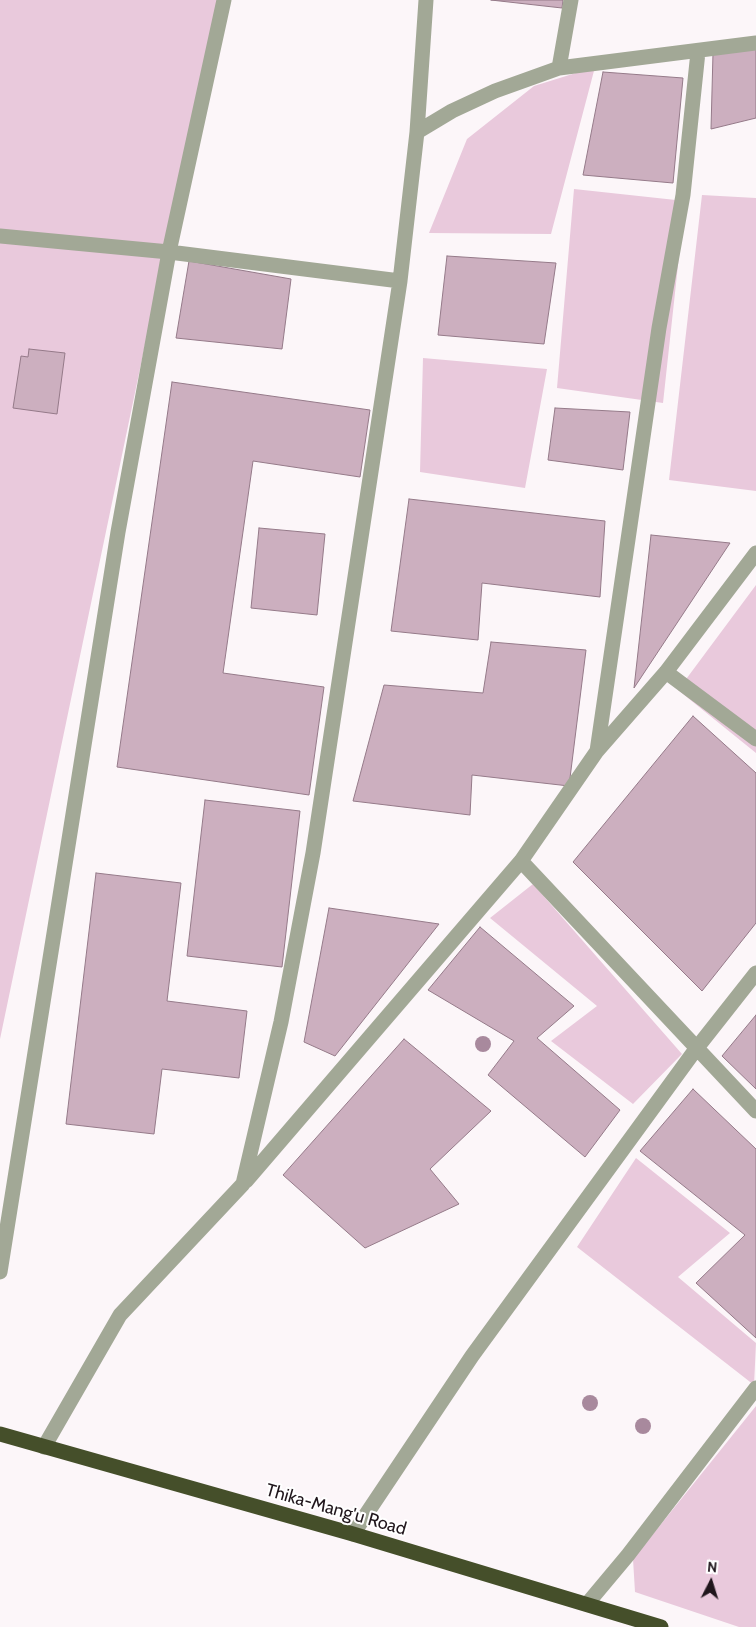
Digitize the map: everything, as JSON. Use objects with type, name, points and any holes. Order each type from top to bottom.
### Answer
[{"type":"highway","name":"Thika-Mang'u Road","points":[[0,1434],[354,1534],[660,1627]]},
{"type":"street","points":[[0,1272],[116,541],[169,252],[224,0]]},
{"type":"street","points":[[243,1184],[281,1022],[312,853],[400,281],[417,132],[426,0]]},
{"type":"street","points":[[559,68],[571,0]]},
{"type":"street","points":[[417,132],[452,111],[495,91],[559,68],[698,52],[756,43]]},
{"type":"street","points":[[598,751],[655,357],[682,195],[698,52]]},
{"type":"street","points":[[0,236],[169,252],[400,281]]},
{"type":"street","points":[[44,1447],[120,1315],[243,1184],[521,861],[598,751],[666,672],[756,553]]},
{"type":"street","points":[[666,672],[756,739]]},
{"type":"street","points":[[521,861],[756,1111]]},
{"type":"street","points":[[354,1534],[472,1356],[696,1049],[756,974]]},
{"type":"street","points":[[586,1604],[628,1556],[756,1388]]},
{"type":"shaded area","points":[[0,0],[217,0],[0,1039]]},
{"type":"shaded area","points":[[595,67],[551,234],[429,233],[467,139],[534,86]]},
{"type":"shaded area","points":[[574,189],[685,201],[663,403],[557,388]]},
{"type":"shaded area","points":[[702,195],[756,198],[756,491],[669,480]]},
{"type":"shaded area","points":[[423,358],[547,369],[525,488],[420,472]]},
{"type":"shaded area","points":[[756,585],[756,753],[678,690]]},
{"type":"shaded area","points":[[533,884],[682,1054],[633,1104],[551,1041],[597,1006],[490,918]]},
{"type":"shaded area","points":[[636,1158],[730,1233],[678,1277],[756,1343],[754,1385],[577,1247]]},
{"type":"shaded area","points":[[756,1406],[756,1627],[739,1627],[635,1592],[633,1559]]},
{"type":"building","points":[[491,0],[563,0],[562,8]]},
{"type":"building","points":[[756,47],[756,118],[711,129],[713,53]]},
{"type":"building","points":[[603,72],[683,78],[673,183],[583,175]]},
{"type":"building","points":[[447,256],[556,263],[544,344],[438,335]]},
{"type":"building","points":[[189,261],[291,279],[282,349],[176,338]]},
{"type":"building","points":[[29,349],[65,353],[57,414],[13,408],[21,356],[28,357]]},
{"type":"building","points":[[172,382],[370,410],[360,477],[253,461],[223,673],[324,687],[309,795],[117,767]]},
{"type":"building","points":[[555,408],[630,412],[623,470],[548,460]]},
{"type":"building","points":[[409,499],[605,521],[600,597],[482,583],[478,640],[391,631]]},
{"type":"building","points":[[259,528],[325,534],[317,615],[251,608]]},
{"type":"building","points":[[651,535],[730,543],[634,688]]},
{"type":"building","points":[[491,642],[586,650],[569,786],[472,775],[470,815],[353,801],[384,685],[483,693]]},
{"type":"building","points":[[693,716],[756,773],[756,923],[702,991],[573,862]]},
{"type":"building","points":[[205,800],[300,811],[282,967],[187,956]]},
{"type":"building","points":[[96,873],[181,883],[167,1001],[247,1011],[239,1078],[162,1069],[154,1134],[66,1124]]},
{"type":"building","points":[[329,908],[439,924],[335,1056],[304,1042]]},
{"type":"building","points":[[480,927],[574,1006],[537,1038],[620,1110],[585,1157],[488,1075],[514,1041],[428,990]]},
{"type":"building","points":[[756,1015],[756,1089],[722,1056]]},
{"type":"building","points":[[404,1039],[491,1111],[430,1169],[459,1204],[365,1248],[283,1175]]},
{"type":"building","points":[[693,1089],[756,1149],[756,1338],[696,1283],[745,1235],[640,1151]]}]
